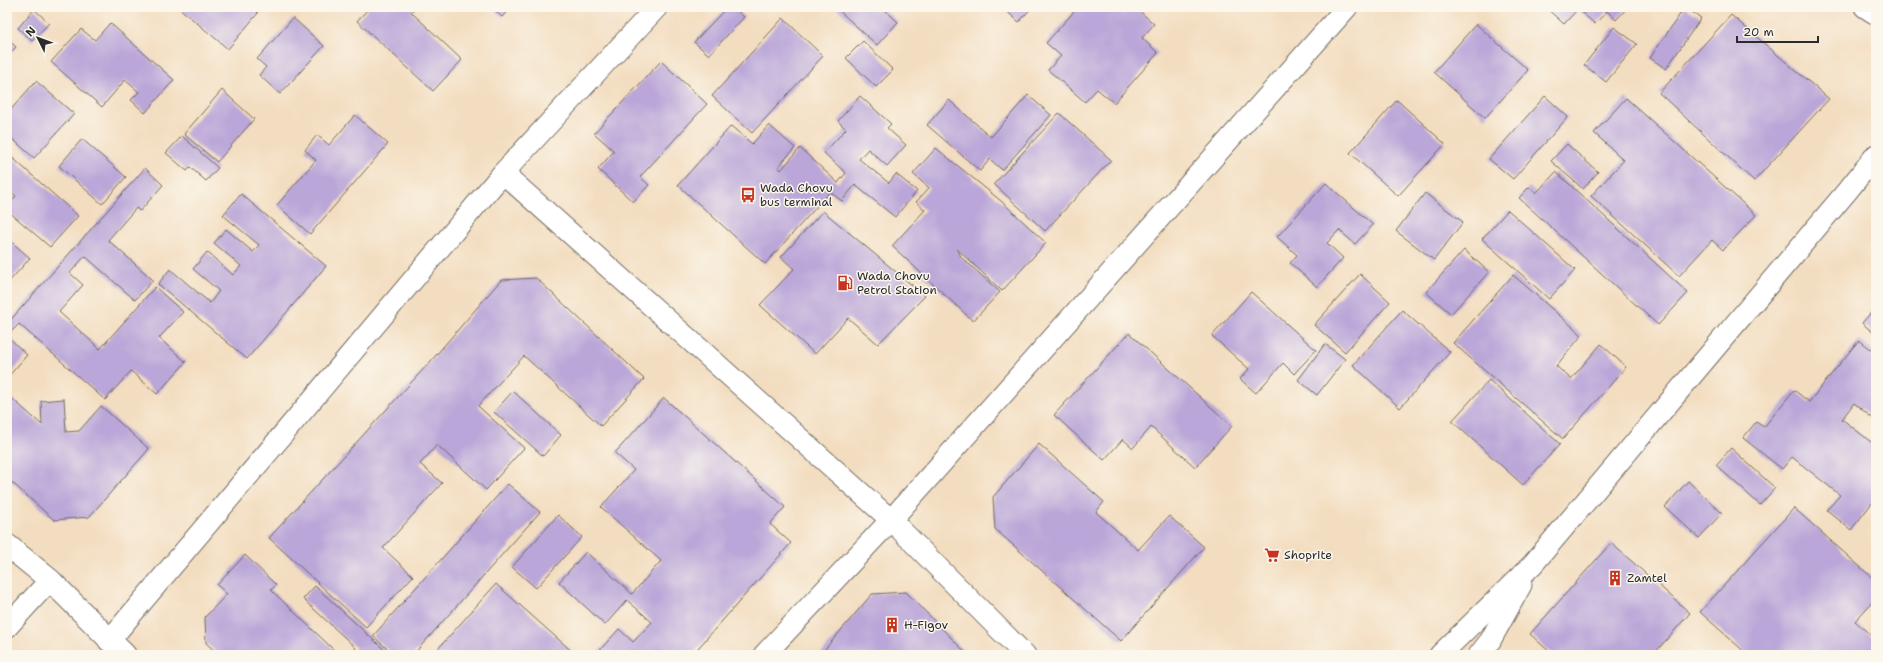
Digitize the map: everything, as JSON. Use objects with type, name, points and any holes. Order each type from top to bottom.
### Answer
[{"type":"main road","points":[[7,545],[50,580],[109,641],[125,655]]},
{"type":"street","points":[[109,641],[503,173],[657,7]]},
{"type":"street","points":[[764,655],[891,520],[1347,7]]},
{"type":"street","points":[[1865,7],[1876,14]]},
{"type":"street","points":[[1440,655],[1533,564],[1876,155]]},
{"type":"street","points":[[503,173],[891,520],[1026,655]]},
{"type":"street","points":[[1479,655],[1490,640],[1533,564]]},
{"type":"street","points":[[7,627],[50,580]]},
{"type":"building","points":[[178,7],[251,7],[258,13],[228,49]]},
{"type":"building","points":[[370,7],[416,7],[411,12],[462,60],[433,91],[357,21]]},
{"type":"building","points":[[491,7],[511,7],[502,17]]},
{"type":"building","points":[[727,7],[733,7],[744,17],[709,55],[694,42]]},
{"type":"building","points":[[835,7],[888,7],[885,10],[898,22],[877,45]]},
{"type":"building","points":[[1002,7],[1032,7],[1019,22]]},
{"type":"building","points":[[1078,7],[1135,7],[1154,24],[1142,38],[1158,53],[1114,103],[1097,89],[1085,102],[1048,70],[1061,56],[1046,43]]},
{"type":"building","points":[[1545,7],[1628,7],[1616,20],[1607,11],[1595,24],[1578,9],[1564,24]]},
{"type":"building","points":[[1685,7],[1701,18],[1666,69],[1650,58]]},
{"type":"building","points":[[34,9],[49,23],[32,41],[18,28]]},
{"type":"building","points":[[1731,15],[1829,99],[1754,181],[1659,93]]},
{"type":"building","points":[[293,18],[324,46],[280,94],[259,75],[266,67],[257,59]]},
{"type":"building","points":[[783,18],[823,56],[752,133],[712,96]]},
{"type":"building","points":[[110,23],[174,80],[145,113],[131,100],[139,92],[125,80],[102,107],[51,62],[81,29],[95,40]]},
{"type":"building","points":[[1476,24],[1528,70],[1485,118],[1434,72]]},
{"type":"building","points":[[1614,27],[1637,44],[1606,82],[1584,65]]},
{"type":"building","points":[[7,38],[16,47],[7,57]]},
{"type":"building","points":[[863,41],[893,70],[876,87],[846,58]]},
{"type":"building","points":[[661,61],[707,104],[640,177],[649,185],[633,202],[598,169],[614,151],[594,133]]},
{"type":"building","points":[[36,81],[74,114],[34,158],[7,134],[7,114]]},
{"type":"building","points":[[222,90],[254,119],[217,162],[184,134]]},
{"type":"building","points":[[1028,95],[1051,115],[1002,170],[990,159],[980,171],[927,125],[949,100],[991,137]]},
{"type":"building","points":[[860,96],[891,124],[887,128],[906,145],[887,166],[868,149],[859,159],[889,183],[896,174],[917,191],[895,217],[855,185],[842,201],[830,192],[765,264],[678,185],[731,126],[752,144],[769,125],[795,148],[778,167],[781,170],[800,148],[838,183],[846,173],[824,153],[846,129],[838,121]]},
{"type":"building","points":[[1545,96],[1568,117],[1513,179],[1489,159]]},
{"type":"building","points":[[1626,98],[1756,215],[1723,250],[1712,240],[1679,276],[1591,196],[1624,160],[1594,133]]},
{"type":"building","points":[[1397,100],[1445,144],[1398,196],[1350,153]]},
{"type":"building","points":[[1059,113],[1111,160],[1045,231],[994,184]]},
{"type":"building","points":[[355,115],[388,144],[310,234],[277,205],[316,160],[305,150],[317,135],[329,145]]},
{"type":"building","points":[[182,136],[218,168],[206,181],[190,167],[187,171],[166,153]]},
{"type":"building","points":[[82,139],[126,177],[102,204],[59,166]]},
{"type":"building","points":[[1567,144],[1598,172],[1583,189],[1551,161]]},
{"type":"building","points":[[936,148],[1001,201],[1046,243],[1002,291],[957,249],[961,257],[1000,292],[973,321],[892,246],[925,210],[916,202],[929,188],[913,174]]},
{"type":"building","points":[[7,153],[78,216],[50,247],[7,210],[7,206],[16,196],[7,189]]},
{"type":"building","points":[[145,168],[163,185],[140,211],[136,208],[108,240],[153,280],[135,300],[85,256],[70,273],[83,285],[59,312],[100,349],[155,287],[183,312],[159,338],[186,362],[157,394],[131,371],[105,400],[19,324],[7,336],[7,324]]},
{"type":"building","points":[[1556,172],[1688,293],[1658,325],[1519,198],[1529,187],[1536,193]]},
{"type":"building","points":[[1326,183],[1373,225],[1355,244],[1339,230],[1327,243],[1343,258],[1317,287],[1290,263],[1297,255],[1277,237]]},
{"type":"building","points":[[1425,193],[1463,222],[1434,260],[1396,231]]},
{"type":"building","points":[[241,194],[326,266],[247,359],[158,284],[170,269],[210,303],[219,291],[193,269],[207,252],[233,275],[241,266],[214,243],[226,229],[253,252],[259,245],[223,215]]},
{"type":"building","points":[[1508,210],[1575,270],[1549,299],[1482,239]]},
{"type":"building","name":"Wada Chovu Petrol Station","points":[[823,211],[925,296],[878,344],[848,318],[815,354],[760,305],[794,269],[781,257]]},
{"type":"building","points":[[7,238],[30,258],[7,284]]},
{"type":"building","points":[[1464,250],[1489,272],[1451,314],[1426,292]]},
{"type":"building","points":[[1360,274],[1390,302],[1345,352],[1314,325]]},
{"type":"building","points":[[1513,275],[1582,335],[1556,366],[1571,379],[1601,344],[1626,367],[1563,439],[1453,343]]},
{"type":"building","points":[[536,278],[644,379],[601,426],[524,356],[478,406],[524,448],[486,490],[437,445],[420,464],[442,483],[383,548],[413,576],[366,627],[269,538],[430,362],[501,280]]},
{"type":"building","points":[[1251,292],[1316,350],[1294,374],[1283,363],[1256,393],[1240,379],[1249,369],[1212,336]]},
{"type":"building","points":[[1876,307],[1876,335],[1862,323]]},
{"type":"building","points":[[1402,310],[1450,352],[1400,408],[1353,365]]},
{"type":"building","points":[[1129,333],[1232,426],[1195,467],[1151,427],[1133,448],[1123,439],[1104,460],[1054,415]]},
{"type":"building","points":[[7,336],[27,355],[7,378]]},
{"type":"building","points":[[1859,340],[1876,353],[1876,421],[1854,403],[1842,419],[1876,446],[1876,498],[1851,530],[1827,510],[1840,495],[1792,457],[1782,469],[1743,438],[1756,422],[1764,427],[1794,390],[1809,402]]},
{"type":"building","points":[[1325,344],[1345,359],[1317,395],[1298,380]]},
{"type":"building","points":[[1489,380],[1560,444],[1523,485],[1452,421]]},
{"type":"building","points":[[513,391],[561,435],[543,456],[494,412]]},
{"type":"building","points":[[7,394],[42,425],[41,401],[64,399],[66,432],[79,431],[101,406],[149,449],[89,517],[54,520],[7,478]]},
{"type":"building","points":[[664,398],[785,507],[770,524],[791,543],[692,655],[600,655],[597,653],[619,629],[633,642],[652,622],[627,600],[605,625],[559,582],[586,552],[632,594],[661,561],[601,507],[634,470],[615,453]]},
{"type":"building","points":[[1039,444],[1104,502],[1096,512],[1138,550],[1169,516],[1204,547],[1121,641],[995,529],[993,497]]},
{"type":"building","points":[[1731,448],[1775,488],[1760,505],[1716,465]]},
{"type":"building","points":[[1688,481],[1722,513],[1699,538],[1665,507]]},
{"type":"building","points":[[508,484],[540,512],[413,655],[394,655],[373,636]]},
{"type":"building","points":[[1794,508],[1876,581],[1876,598],[1855,621],[1876,640],[1876,655],[1748,655],[1700,612]]},
{"type":"building","points":[[558,515],[582,537],[536,588],[512,567]]},
{"type":"building","name":"Zamtel","points":[[1611,543],[1690,613],[1653,655],[1553,655],[1530,634]]},
{"type":"building","points":[[245,555],[276,585],[271,590],[333,649],[328,655],[219,655],[206,643],[205,617],[227,594],[217,585]]},
{"type":"building","points":[[496,584],[576,655],[440,655],[436,651]]},
{"type":"building","points":[[315,586],[390,655],[350,655],[356,648],[303,599]]},
{"type":"building","name":"H-Figov","points":[[906,592],[968,655],[820,655],[872,594]]},
{"type":"place","name":"Wada Chovu bus terminal","points":[[748,195]]},
{"type":"place","name":"Wada Chovu Petrol Station","points":[[845,283]]},
{"type":"place","name":"Shoprite","points":[[1272,555]]},
{"type":"place","name":"Zamtel","points":[[1615,578]]},
{"type":"place","name":"H-Figov","points":[[892,625]]}]
